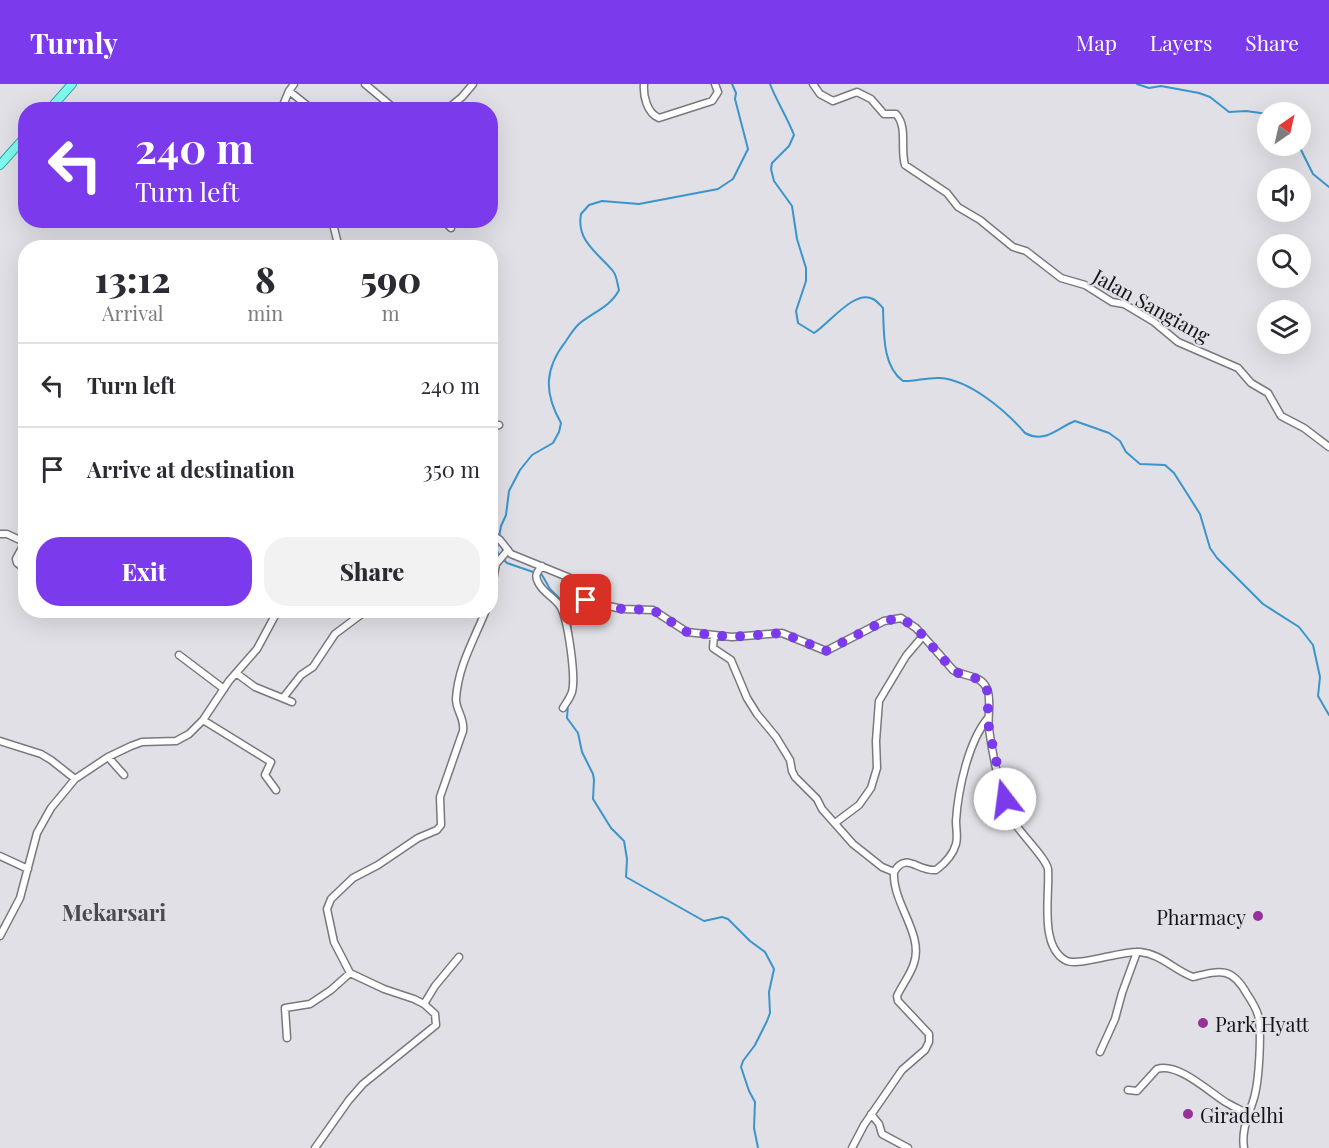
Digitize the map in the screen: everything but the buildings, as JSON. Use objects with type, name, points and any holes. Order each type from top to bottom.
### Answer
[{"type":"main road","points":[[56,102],[72,84]]},
{"type":"main road","points":[[0,165],[18,145]]},
{"type":"street","points":[[284,102],[294,84]]},
{"type":"street","points":[[365,84],[386,102]]},
{"type":"street","points":[[456,102],[473,84]]},
{"type":"street","points":[[644,84],[643,95],[651,112],[659,118],[712,101],[718,92],[715,84]]},
{"type":"street","name":"Jalan Sangiang","points":[[813,84],[820,94],[833,101],[857,92],[871,99],[884,114],[892,113],[899,117],[902,124],[902,152],[905,165],[947,193],[958,207],[980,220],[1012,247],[1026,251],[1061,278],[1084,285],[1112,302],[1124,304],[1154,322],[1178,342],[1232,364],[1256,387],[1268,393],[1281,416],[1304,428],[1329,447]]},
{"type":"street","points":[[289,91],[303,102]]},
{"type":"street","points":[[0,534],[7,534],[18,539]]},
{"type":"street","points":[[498,538],[506,552],[539,570],[570,578],[583,598],[589,602],[622,609],[653,610],[687,632],[732,637],[782,633],[826,651],[884,621],[897,618],[907,621],[957,673],[975,677],[984,683],[988,696],[988,718],[1000,785],[1009,815],[1047,866],[1047,918],[1057,953],[1067,962],[1075,963],[1096,957],[1137,952],[1167,961],[1193,977],[1218,971],[1228,972],[1242,984],[1258,1014],[1260,1035],[1254,1097],[1242,1138],[1244,1148]]},
{"type":"street","points":[[498,562],[506,552]]},
{"type":"street","points":[[539,570],[541,588],[559,604],[568,630],[573,681],[572,692],[563,708]]},
{"type":"street","points":[[0,936],[20,898],[37,833],[51,808],[75,779],[108,757],[142,742],[182,739],[203,720],[236,673],[257,649],[274,618]]},
{"type":"street","points":[[283,698],[301,675],[313,667],[334,634],[356,618]]},
{"type":"street","points":[[315,1148],[363,1084],[436,1024],[435,1014],[424,1004],[368,983],[350,973],[334,942],[327,909],[328,904],[353,878],[378,865],[418,838],[437,830],[441,825],[440,797],[464,723],[457,708],[460,674],[465,656],[482,618]]},
{"type":"street","points":[[714,636],[713,648],[731,660],[752,706],[790,760],[793,775],[817,799],[822,809],[853,844],[882,867],[894,872]]},
{"type":"street","points":[[835,823],[859,805],[871,788],[877,768],[876,741],[879,701],[906,656],[923,636]]},
{"type":"street","points":[[179,655],[224,689]]},
{"type":"street","points":[[236,673],[255,687],[292,702]]},
{"type":"street","points":[[852,1148],[871,1114],[902,1070],[926,1050],[929,1042],[928,1034],[898,1001],[897,996],[914,963],[916,952],[913,935],[896,894],[894,872],[900,864],[905,862],[931,871],[936,870],[949,857],[956,844],[960,794],[974,738],[988,718]]},
{"type":"street","points":[[203,720],[270,761],[272,764],[265,775],[276,790]]},
{"type":"street","points":[[0,741],[41,754],[75,779]]},
{"type":"street","points":[[108,757],[124,776]]},
{"type":"street","points":[[0,856],[28,869]]},
{"type":"street","points":[[1100,1052],[1115,1019],[1137,952]]},
{"type":"street","points":[[424,1004],[435,986],[459,957]]},
{"type":"street","points":[[287,1038],[285,1008],[312,1003],[350,973]]},
{"type":"street","points":[[1128,1090],[1137,1091],[1156,1069],[1170,1069],[1197,1081],[1221,1099],[1248,1114]]},
{"type":"street","points":[[871,1114],[879,1124],[882,1134],[908,1148]]},
{"type":"waterway","points":[[498,543],[501,526],[506,515],[509,491],[520,470],[532,455],[553,443],[559,432],[561,423],[549,391],[550,371],[554,361],[576,327],[607,305],[619,290],[614,273],[585,239],[580,223],[581,214],[589,205],[602,201],[639,204],[718,189],[733,179],[748,149],[732,84]]},
{"type":"waterway","points":[[770,84],[794,135],[789,146],[772,163],[771,169],[774,181],[792,206],[797,239],[806,268],[806,281],[796,311],[798,323],[814,333],[850,303],[866,297],[873,299],[883,308],[885,348],[891,367],[903,381],[935,378],[951,380],[987,398],[1025,433],[1032,436],[1051,434],[1075,421],[1109,433],[1120,441],[1126,452],[1140,464],[1165,465],[1174,473],[1200,514],[1210,548],[1217,558],[1263,604],[1299,627],[1313,645],[1320,677],[1318,696],[1329,715]]},
{"type":"waterway","points":[[1137,84],[1149,88],[1161,86],[1199,93],[1210,97],[1229,112],[1257,112]]},
{"type":"waterway","points":[[1304,156],[1313,174],[1329,187]]},
{"type":"waterway","points":[[498,554],[507,563],[542,575],[550,589],[561,600],[570,621],[573,648]]},
{"type":"waterway","points":[[576,674],[575,692],[568,704],[567,718],[578,733],[582,752],[593,774],[593,799],[611,828],[624,841],[627,859],[626,877],[704,921],[722,917],[728,919],[765,952],[774,969],[769,992],[770,1013],[755,1045],[741,1067],[755,1102],[754,1128],[758,1148]]},
{"type":"place","name":"Pharmacy","points":[[1258,916]]},
{"type":"place","name":"Park Hyatt","points":[[1203,1023]]},
{"type":"place","name":"Giradelhi","points":[[1188,1114]]},
{"type":"district","name":"Mekarsari","points":[[114,912]]},
{"type":"route","points":[[586,600],[622,609],[653,610],[687,632],[706,636],[732,637],[782,633],[826,651],[884,621],[901,618],[916,628],[952,669],[957,673],[975,677],[987,688],[989,730],[1005,799]]}]
